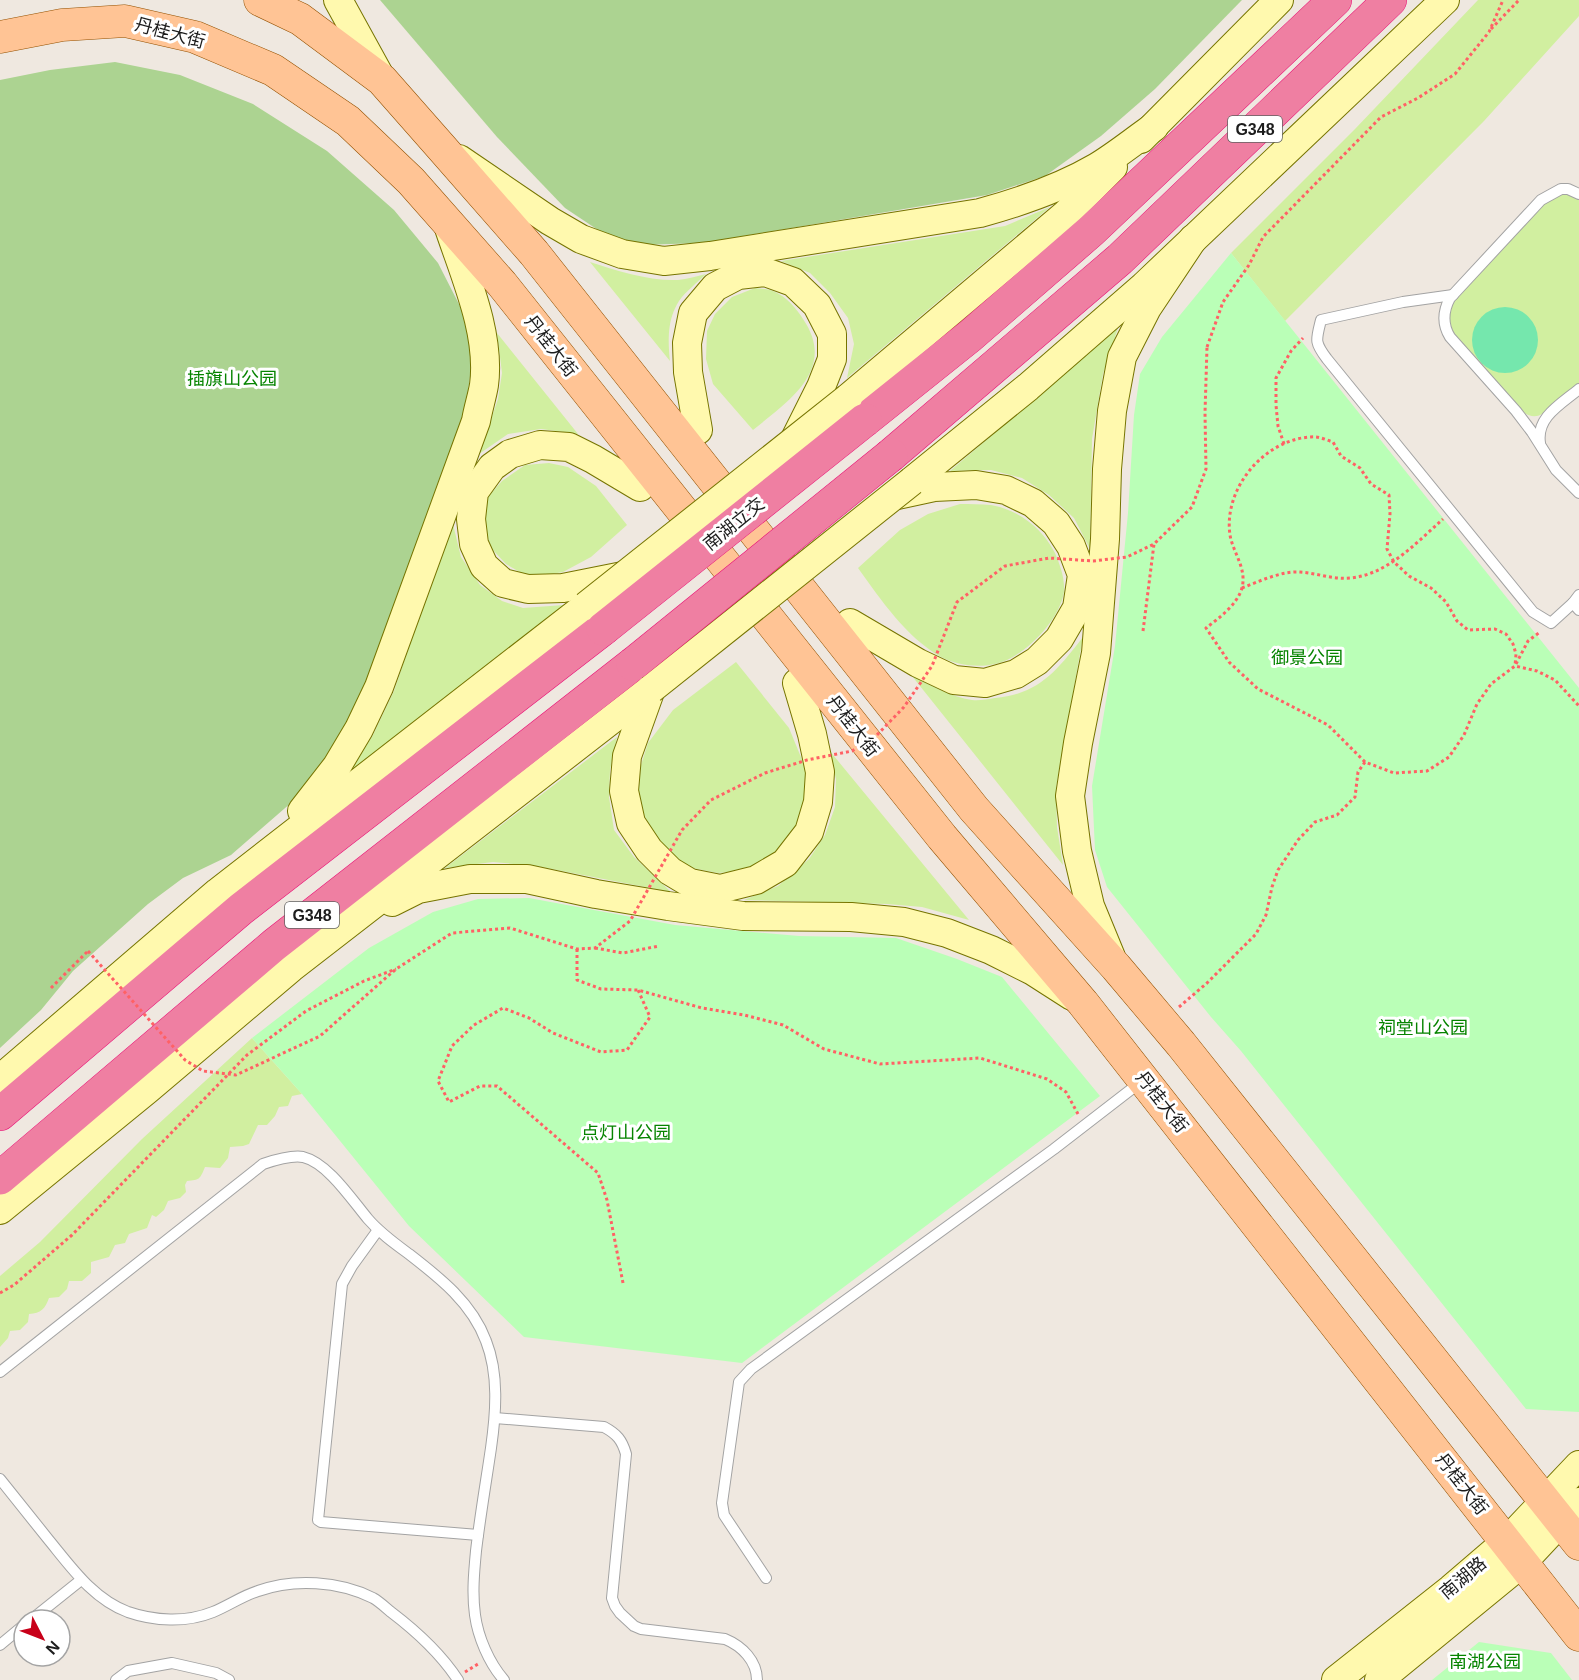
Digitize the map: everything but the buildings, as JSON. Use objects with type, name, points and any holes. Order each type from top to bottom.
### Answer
[{"type":"highway","name":"G348","points":[[856,409],[970,336],[1091,231],[1335,0]]},
{"type":"highway","name":"G348","points":[[0,1178],[274,945],[642,676],[891,455],[1120,259],[1390,0]]},
{"type":"highway","name":"南湖立交","points":[[594,617],[856,409]]},
{"type":"highway","name":"G348","points":[[0,1114],[241,909],[594,617]]},
{"type":"main road","points":[[260,0],[300,19],[382,80],[534,253],[974,809],[1116,967],[1162,1022],[1566,1517]]},
{"type":"main road","name":"丹桂大街","points":[[0,37],[62,25],[125,21],[195,37],[273,70],[348,122],[411,181],[502,284],[942,837],[1083,1003],[1579,1635]]},
{"type":"main road","points":[[483,194],[554,249],[983,790],[1030,870]]},
{"type":"main road","points":[[478,257],[501,312],[924,844],[998,904]]},
{"type":"street","points":[[338,0],[382,80]]},
{"type":"street","points":[[0,1079],[218,892],[265,855],[594,617],[623,576],[794,441],[856,409],[1066,214],[1279,0]]},
{"type":"street","points":[[0,1210],[342,928],[642,676],[902,489],[1028,387],[1144,286],[1441,3]]},
{"type":"street","points":[[441,147],[581,239],[622,254],[664,261],[710,256],[968,215],[1018,203],[1097,167],[1154,127]]},
{"type":"street","points":[[265,855],[337,766],[359,729],[379,687],[476,421],[484,385],[484,349],[475,305],[448,223]]},
{"type":"street","points":[[1116,967],[1090,906],[1077,850],[1070,796],[1077,743],[1095,653],[1105,539],[1107,468],[1112,411],[1122,357],[1147,308],[1193,239]]},
{"type":"street","points":[[698,430],[688,372],[687,343],[693,313],[715,287],[738,275],[765,272],[793,282],[817,305],[832,334],[831,359],[828,369],[794,441]]},
{"type":"street","points":[[623,576],[563,588],[528,590],[503,583],[484,566],[474,544],[471,519],[474,492],[492,467],[510,454],[540,445],[569,447],[640,487]]},
{"type":"street","points":[[850,623],[918,663],[954,680],[986,683],[1016,674],[1037,661],[1059,639],[1077,608],[1082,575],[1071,546],[1056,523],[1033,503],[1006,490],[975,485],[902,489]]},
{"type":"street","points":[[642,676],[627,756],[624,791],[631,823],[649,850],[670,871],[690,883],[720,889],[756,880],[785,863],[809,832],[818,802],[820,772],[797,683]]},
{"type":"street","points":[[342,928],[418,889],[470,879],[527,879],[596,894],[743,916],[851,917],[904,922],[947,933],[991,950],[1033,971],[1083,1003]]},
{"type":"street","points":[[0,1192],[147,1090]]},
{"type":"street","name":"南湖路","points":[[1336,1680],[1451,1589],[1566,1517],[1579,1465]]},
{"type":"street","name":"南湖路","points":[[1379,1680],[1515,1551]]},
{"type":"lane","points":[[1579,194],[1568,189],[1561,189],[1541,200],[1453,295],[1444,315],[1447,333],[1516,411],[1563,478],[1579,493]]},
{"type":"lane","points":[[1453,295],[1403,302],[1321,320],[1316,341],[1320,350],[1533,612],[1551,623],[1577,603]]},
{"type":"lane","points":[[1542,449],[1540,429],[1544,419],[1579,389]]},
{"type":"lane","points":[[1516,411],[1526,419],[1534,421],[1549,414]]},
{"type":"lane","points":[[766,1578],[724,1515],[722,1503],[739,1382],[752,1369],[1079,1130],[1144,1079]]},
{"type":"lane","points":[[0,1372],[263,1164],[276,1159],[303,1157],[316,1164],[329,1172],[378,1230],[456,1293],[473,1314],[487,1341],[494,1369],[495,1418],[478,1535],[474,1577],[475,1615],[489,1656],[504,1680]]},
{"type":"lane","points":[[378,1230],[342,1284],[318,1520],[478,1535]]},
{"type":"lane","points":[[495,1418],[604,1427],[616,1433],[623,1442],[626,1454],[612,1598],[615,1606],[628,1623],[641,1629],[725,1639],[735,1643],[754,1663],[757,1680]]},
{"type":"lane","points":[[0,1479],[81,1580],[104,1599],[126,1611],[172,1620],[197,1617],[260,1590],[290,1584],[320,1583],[346,1588],[374,1599],[408,1625],[457,1679]]},
{"type":"lane","points":[[46,1608],[81,1580]]},
{"type":"lane","points":[[0,1645],[12,1635]]},
{"type":"lane","points":[[116,1680],[128,1671],[172,1663],[216,1673],[229,1680]]},
{"type":"path","points":[[1489,32],[1503,0]]},
{"type":"path","points":[[595,948],[630,921],[682,830],[711,800],[765,772],[807,760],[852,751],[875,737],[904,707],[932,666],[957,602],[1005,566],[1048,558],[1093,561],[1127,557],[1154,544],[1192,507],[1206,469],[1207,347],[1223,302],[1249,265],[1263,237],[1381,117],[1418,98],[1455,74],[1519,0]]},
{"type":"path","points":[[1284,444],[1278,426],[1276,378],[1291,351],[1321,320]]},
{"type":"path","points":[[1515,666],[1516,654],[1506,634],[1495,629],[1468,630],[1457,621],[1446,602],[1431,588],[1409,576],[1394,562],[1387,549],[1389,495],[1371,484],[1360,468],[1341,456],[1334,442],[1314,436],[1295,439],[1271,450],[1252,466],[1237,490],[1230,513],[1230,536],[1243,571],[1242,588],[1224,614],[1206,628],[1229,662],[1258,689],[1328,725],[1365,762],[1394,774],[1427,771],[1449,757],[1464,735],[1477,704],[1491,684],[1515,666],[1528,641],[1551,623]]},
{"type":"path","points":[[1242,588],[1273,577],[1298,572],[1351,578],[1373,571],[1394,562],[1452,512]]},
{"type":"path","points":[[1143,631],[1154,544]]},
{"type":"path","points":[[1515,666],[1537,671],[1555,680],[1579,706]]},
{"type":"path","points":[[1162,1022],[1207,983],[1256,934],[1266,915],[1278,870],[1298,840],[1315,822],[1337,815],[1355,797],[1358,772],[1365,762]]},
{"type":"path","points":[[51,988],[88,951],[184,1060],[203,1071],[236,1075],[320,1036],[396,969],[452,933],[510,928],[577,949],[595,948],[623,953],[659,946]]},
{"type":"path","points":[[577,949],[577,980],[601,989],[638,990],[702,1008],[783,1025],[824,1049],[880,1064],[980,1058],[1047,1079],[1066,1092],[1078,1112],[1079,1130]]},
{"type":"path","points":[[0,1293],[14,1285],[72,1235],[247,1054],[306,1011],[364,981],[396,969]]},
{"type":"path","points":[[623,1283],[607,1200],[598,1173],[497,1086],[480,1086],[449,1102],[438,1081],[452,1046],[474,1025],[503,1008],[529,1018],[553,1033],[601,1052],[627,1050],[650,1017],[638,990]]},
{"type":"path","points":[[457,1679],[489,1656]]},
{"type":"green space","points":[[380,0],[1242,0],[1155,89],[1101,136],[1045,176],[987,195],[702,243],[640,245],[601,232],[565,208],[497,137]]},
{"type":"green space","points":[[1478,0],[1579,0],[1579,16],[1484,121],[1285,321],[1231,253],[1355,129]]},
{"type":"green space","name":"插旗山公园","points":[[115,62],[180,75],[253,104],[327,151],[394,210],[438,263],[463,312],[473,356],[464,419],[366,688],[337,746],[292,802],[231,855],[183,878],[148,904],[73,971],[41,1010],[0,1048],[0,80],[50,70]]},
{"type":"green space","points":[[1561,194],[1579,199],[1579,383],[1542,414],[1532,416],[1523,412],[1456,336],[1451,328],[1449,315],[1454,302],[1544,204]]},
{"type":"green space","points":[[1050,207],[847,378],[854,344],[848,318],[830,293],[810,273],[781,261],[1005,226]]},
{"type":"green space","name":"御景公园","points":[[1231,253],[1579,688],[1579,1412],[1526,1409],[1241,1051],[1107,887],[1095,850],[1092,786],[1115,646],[1128,513],[1134,415],[1140,374],[1162,337]]},
{"type":"green space","points":[[590,262],[633,275],[656,279],[678,280],[706,274],[679,301],[672,315],[669,330],[670,361]]},
{"type":"green space","points":[[755,288],[778,293],[794,307],[812,337],[815,354],[812,369],[804,383],[780,408],[753,430],[713,384],[706,359],[707,331],[715,314],[732,297]]},
{"type":"green space","points":[[1505,307],[1518,310],[1528,317],[1535,327],[1538,340],[1535,353],[1528,363],[1518,370],[1505,373],[1492,370],[1482,363],[1475,353],[1472,340],[1475,327],[1482,317],[1492,310]]},
{"type":"green space","points":[[1118,328],[1103,374],[1092,439],[1090,549],[1074,518],[1049,495],[1022,478],[991,470],[950,471]]},
{"type":"green space","points":[[497,333],[578,434],[541,429],[508,434],[479,454],[498,399],[502,373]]},
{"type":"green space","points":[[549,463],[568,467],[596,486],[627,525],[591,557],[563,572],[530,578],[506,564],[491,548],[484,524],[487,498],[502,481],[525,465]]},
{"type":"green space","points":[[960,504],[1001,507],[1029,522],[1050,544],[1063,577],[1064,592],[1061,602],[1043,632],[1016,655],[991,665],[974,666],[957,663],[941,657],[928,648],[895,617],[858,568],[900,530],[928,514]]},
{"type":"green space","points":[[452,520],[461,557],[480,585],[502,601],[523,608],[564,605],[345,779],[373,735],[394,691]]},
{"type":"green space","points":[[1083,637],[1056,788],[1057,827],[1063,865],[912,676],[956,696],[972,700],[1011,696],[1046,678]]},
{"type":"green space","points":[[736,662],[789,728],[805,767],[808,794],[802,820],[788,844],[765,863],[743,871],[718,873],[692,868],[671,855],[655,836],[644,815],[638,793],[641,765],[648,743],[673,710]]},
{"type":"green space","points":[[617,737],[610,770],[609,797],[614,830],[634,857],[671,892],[536,866],[493,862],[445,868]]},
{"type":"green space","points":[[829,750],[969,920],[922,907],[744,900],[778,886],[809,859],[825,835],[835,807],[836,779]]},
{"type":"green space","name":"点灯山公园","points":[[529,898],[675,925],[799,936],[896,938],[957,959],[1002,977],[1100,1096],[742,1363],[524,1337],[409,1226],[302,1094],[252,1038],[369,948],[433,912],[478,899]]},
{"type":"green space","points":[[252,1038],[302,1094],[292,1096],[288,1106],[279,1107],[267,1125],[258,1125],[249,1144],[230,1147],[228,1158],[220,1168],[205,1167],[199,1178],[187,1181],[186,1192],[180,1198],[168,1201],[164,1210],[156,1217],[152,1215],[147,1228],[129,1234],[125,1243],[115,1245],[109,1257],[91,1262],[91,1273],[82,1281],[69,1281],[67,1289],[59,1297],[49,1298],[42,1310],[29,1314],[28,1322],[20,1330],[10,1331],[8,1338],[0,1347],[0,1276],[40,1242],[142,1139]]},
{"type":"green space","name":"南湖公园","points":[[1479,1642],[1551,1653],[1572,1680],[1432,1680]]},
{"type":"park label","name":"祠堂山公园","points":[[1423,1028]]}]
